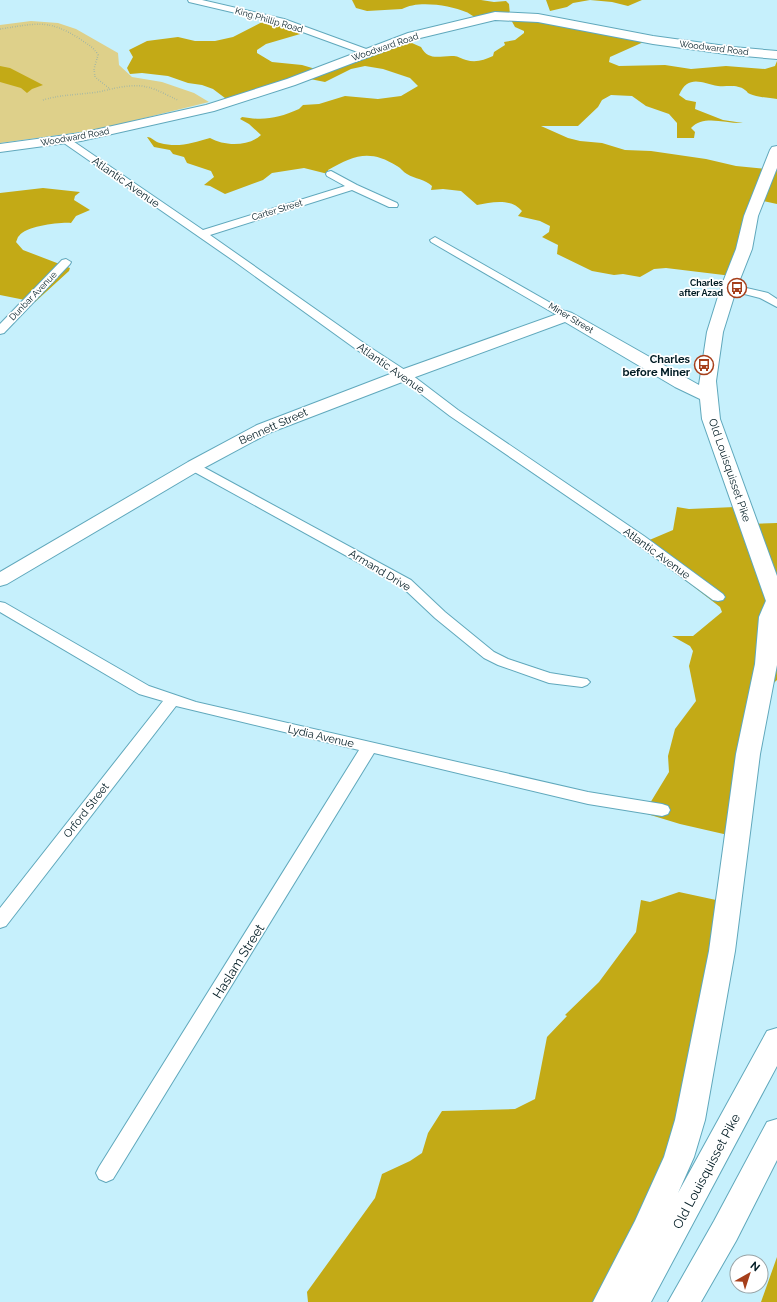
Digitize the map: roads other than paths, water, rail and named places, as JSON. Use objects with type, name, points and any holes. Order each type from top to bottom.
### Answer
[{"type":"highway","points":[[609,1302],[651,1222],[679,1157],[690,1120],[722,951],[748,754],[757,714],[768,692],[766,664],[770,617],[776,602]]},
{"type":"highway","name":"Old Louisquisset Pike","points":[[634,1302],[777,1039]]},
{"type":"highway","points":[[684,1302],[725,1232],[777,1131]]},
{"type":"street","name":"King Phillip Road","points":[[192,0],[281,21],[366,52]]},
{"type":"street","name":"Woodward Road","points":[[0,148],[64,139],[209,108],[291,82],[366,52],[412,36],[495,16],[538,18],[675,43],[777,55]]},
{"type":"street","name":"Atlantic Avenue","points":[[64,139],[404,375],[454,413],[589,504],[718,597]]},
{"type":"street","name":"Old Louisquisset Pike","points":[[776,602],[711,419],[708,396],[709,367],[715,332],[729,287],[744,249],[751,216],[777,150]]},
{"type":"street","points":[[331,174],[353,187],[393,205]]},
{"type":"street","name":"Carter Street","points":[[202,234],[353,187]]},
{"type":"street","name":"Miner Street","points":[[435,240],[681,383],[708,396]]},
{"type":"street","name":"Dunbar Avenue","points":[[0,330],[66,262]]},
{"type":"street","points":[[729,287],[764,296],[777,304]]},
{"type":"street","name":"Bennett Street","points":[[0,580],[194,466],[263,429],[404,375],[566,316]]},
{"type":"street","name":"Armand Drive","points":[[194,466],[406,584],[440,615],[490,655],[519,669],[542,676],[582,682]]},
{"type":"street","name":"Lydia Avenue","points":[[0,606],[123,679],[144,690],[172,700],[588,798],[662,810]]},
{"type":"street","name":"Orford Street","points":[[0,921],[172,700]]},
{"type":"street","name":"Haslam Street","points":[[106,1173],[362,761],[369,747]]},
{"type":"place","name":"Charles after Azad","points":[[737,288]]},
{"type":"place","name":"Charles before Miner","points":[[704,365]]}]
